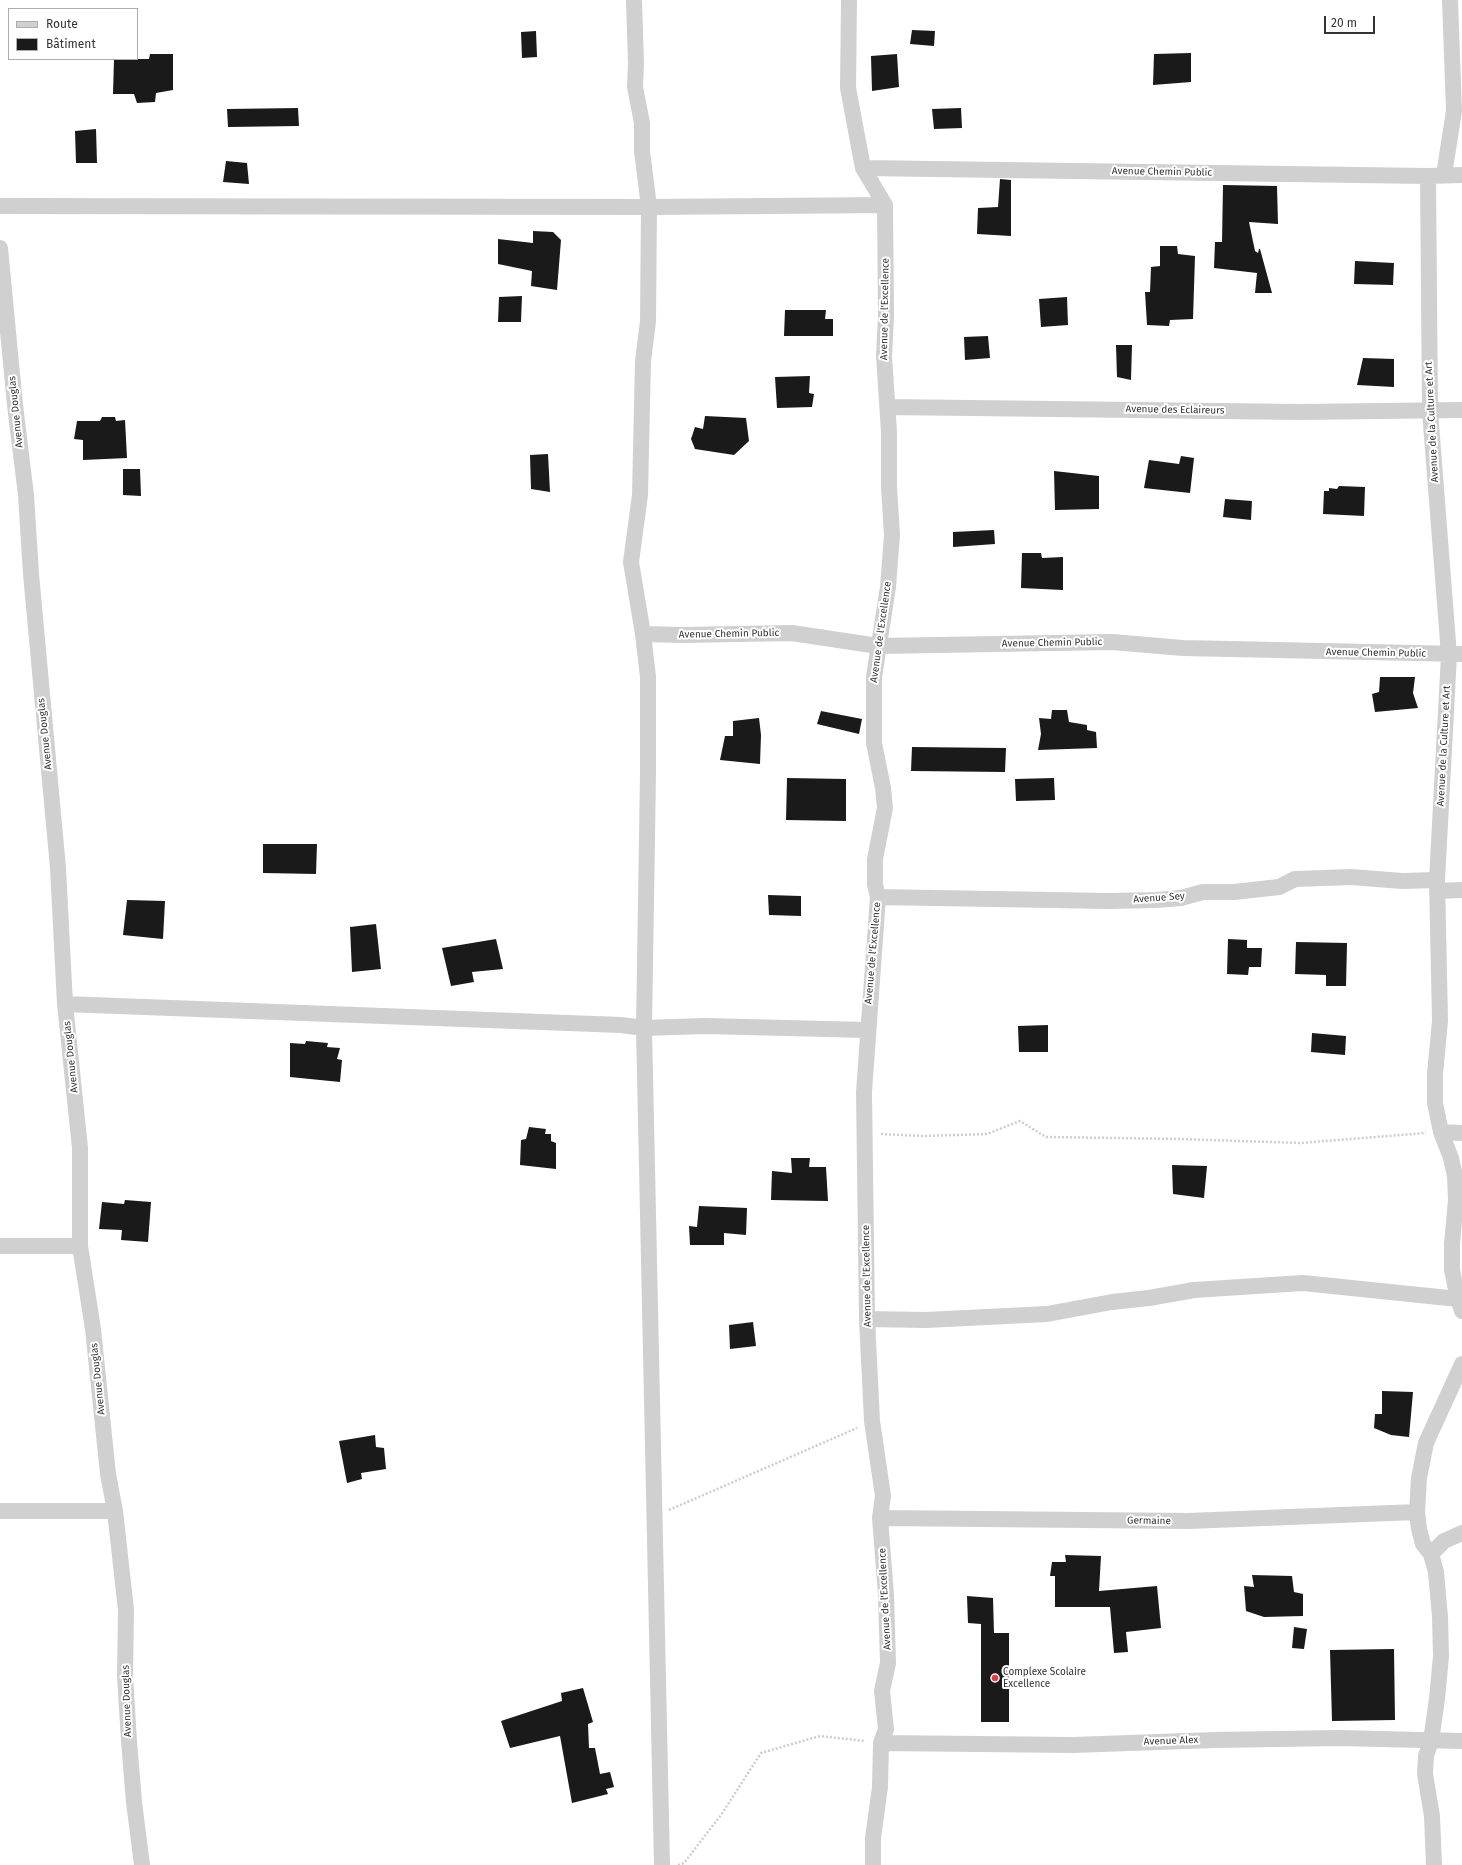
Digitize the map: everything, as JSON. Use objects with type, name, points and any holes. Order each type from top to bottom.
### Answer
[{"type":"street","points":[[634,0],[636,63],[635,87],[642,123],[642,151],[649,207],[648,321],[642,361],[640,495],[631,562],[643,634],[648,678],[644,1028],[662,1865]]},
{"type":"street","points":[[849,0],[848,88],[863,168],[885,205]]},
{"type":"street","points":[[1444,175],[1454,111],[1450,0]]},
{"type":"street","name":"Avenue Chemin Public","points":[[863,168],[1428,176],[1462,175]]},
{"type":"street","name":"Avenue de la Culture et Art","points":[[1428,176],[1430,411],[1455,654],[1438,885],[1440,1021],[1435,1074],[1435,1096],[1441,1132],[1451,1158],[1455,1176],[1456,1200],[1452,1244],[1452,1270],[1460,1305]]},
{"type":"street","points":[[0,206],[649,207],[885,205]]},
{"type":"street","name":"Avenue de l'Excellence","points":[[873,1865],[873,1838],[880,1787],[881,1743],[886,1729],[882,1691],[888,1663],[886,1594],[880,1518],[883,1496],[872,1422],[867,1319],[864,1092],[867,1030],[878,897],[875,885],[875,859],[885,808],[883,788],[874,743],[874,677],[888,587],[892,535],[889,487],[890,456],[888,407],[884,356],[886,316],[885,205]]},
{"type":"street","name":"Avenue Douglas","points":[[0,248],[7,405],[26,495],[31,574],[57,860],[65,1004],[80,1148],[80,1246],[93,1329],[108,1474],[115,1511],[126,1610],[126,1676],[129,1741],[134,1802],[142,1865]]},
{"type":"street","name":"Avenue des Eclaireurs","points":[[888,407],[1300,412],[1462,410]]},
{"type":"street","name":"Avenue Chemin Public","points":[[643,634],[683,635],[792,633],[878,646],[1112,642],[1183,648],[1455,654]]},
{"type":"street","name":"Avenue Sey","points":[[878,897],[1108,901],[1156,900],[1181,898],[1203,892],[1234,892],[1279,887],[1295,879],[1351,877],[1438,885],[1462,890]]},
{"type":"street","points":[[65,1004],[605,1025],[644,1028],[705,1026],[867,1030]]},
{"type":"street","points":[[1441,1132],[1462,1133]]},
{"type":"street","points":[[0,1246],[80,1246]]},
{"type":"street","points":[[867,1319],[926,1320],[1047,1314],[1112,1302],[1149,1298],[1194,1290],[1303,1283],[1460,1305]]},
{"type":"street","points":[[1434,1865],[1432,1822],[1425,1774],[1426,1756],[1431,1741],[1441,1656],[1436,1572],[1431,1554],[1423,1544],[1417,1512],[1419,1478],[1426,1443],[1462,1364]]},
{"type":"street","points":[[0,1511],[115,1511]]},
{"type":"street","name":"Germaine","points":[[880,1518],[1188,1521],[1417,1512]]},
{"type":"street","points":[[1431,1554],[1444,1541],[1462,1533]]},
{"type":"street","name":"Avenue Alex","points":[[881,1743],[1073,1745],[1215,1740],[1339,1738],[1462,1741]]},
{"type":"path","points":[[864,1133],[923,1136],[987,1134],[1020,1121],[1046,1137],[1300,1143],[1441,1132]]},
{"type":"path","points":[[655,1516],[872,1422]]},
{"type":"path","points":[[678,1865],[684,1863],[721,1815],[761,1753],[820,1736],[881,1743]]},
{"type":"building","points":[[912,30],[935,31],[934,46],[910,44]]},
{"type":"building","points":[[536,31],[537,57],[522,58],[521,32]]},
{"type":"building","points":[[1191,53],[1191,82],[1153,85],[1154,54]]},
{"type":"building","points":[[150,54],[173,54],[173,90],[156,93],[155,102],[137,103],[134,94],[113,94],[114,60],[149,59]]},
{"type":"building","points":[[897,54],[899,87],[872,91],[871,56]]},
{"type":"building","points":[[298,108],[299,126],[228,127],[227,109]]},
{"type":"building","points":[[961,108],[962,128],[934,129],[932,109]]},
{"type":"building","points":[[96,129],[97,163],[76,163],[75,131]]},
{"type":"building","points":[[226,161],[247,163],[249,184],[223,182]]},
{"type":"building","points":[[1000,179],[1011,180],[1011,236],[977,234],[978,208],[998,207]]},
{"type":"building","points":[[1223,185],[1277,186],[1278,224],[1249,222],[1255,251],[1258,253],[1260,249],[1272,293],[1255,293],[1257,273],[1214,268],[1215,242],[1222,242]]},
{"type":"building","points":[[533,231],[553,232],[561,240],[557,290],[531,286],[532,271],[498,264],[498,239],[533,243]]},
{"type":"building","points":[[1160,246],[1177,246],[1178,254],[1195,256],[1193,319],[1170,320],[1169,326],[1147,325],[1145,292],[1150,292],[1151,267],[1160,266]]},
{"type":"building","points":[[1355,261],[1394,263],[1393,285],[1354,284]]},
{"type":"building","points":[[522,296],[521,322],[498,322],[499,297]]},
{"type":"building","points":[[1067,297],[1068,325],[1041,327],[1039,299]]},
{"type":"building","points":[[785,310],[826,310],[825,319],[833,319],[833,336],[784,336]]},
{"type":"building","points":[[988,336],[990,358],[965,360],[964,337]]},
{"type":"building","points":[[1116,345],[1132,345],[1131,380],[1117,377]]},
{"type":"building","points":[[1363,358],[1394,359],[1394,387],[1357,385]]},
{"type":"building","points":[[810,376],[809,393],[814,394],[812,407],[777,408],[775,377]]},
{"type":"building","points":[[705,416],[746,418],[749,441],[734,455],[695,449],[691,439],[695,427],[703,429]]},
{"type":"building","points":[[102,417],[115,417],[116,421],[125,420],[127,458],[83,460],[83,440],[74,439],[77,421],[100,421]]},
{"type":"building","points":[[548,454],[550,492],[531,489],[530,455]]},
{"type":"building","points":[[1181,456],[1194,458],[1190,493],[1144,488],[1149,460],[1179,464]]},
{"type":"building","points":[[123,469],[140,469],[141,496],[123,495]]},
{"type":"building","points":[[1054,471],[1099,476],[1099,509],[1055,510]]},
{"type":"building","points":[[1339,486],[1365,487],[1364,516],[1323,514],[1324,491],[1329,491],[1329,488],[1337,489]]},
{"type":"building","points":[[1225,499],[1252,501],[1251,520],[1223,517]]},
{"type":"building","points":[[994,530],[995,544],[953,547],[953,532]]},
{"type":"building","points":[[1022,553],[1041,553],[1042,558],[1063,557],[1063,590],[1021,588]]},
{"type":"building","points":[[1380,677],[1415,677],[1413,693],[1418,708],[1375,712],[1372,694],[1379,692]]},
{"type":"building","points":[[1052,710],[1067,710],[1069,722],[1087,725],[1087,730],[1096,732],[1097,748],[1038,750],[1041,734],[1039,718],[1051,719]]},
{"type":"building","points":[[821,711],[862,719],[859,734],[817,724]]},
{"type":"building","points":[[759,718],[761,735],[760,764],[720,760],[725,736],[733,736],[733,721]]},
{"type":"building","points":[[912,747],[1006,748],[1005,772],[911,771]]},
{"type":"building","points":[[787,778],[846,779],[846,821],[786,820]]},
{"type":"building","points":[[1054,778],[1055,800],[1016,801],[1015,779]]},
{"type":"building","points":[[263,844],[317,844],[316,874],[263,873]]},
{"type":"building","points":[[768,895],[801,896],[801,916],[769,915]]},
{"type":"building","points":[[127,900],[165,901],[163,939],[123,935]]},
{"type":"building","points":[[376,924],[381,969],[352,972],[350,927]]},
{"type":"building","points":[[496,939],[503,969],[472,972],[474,982],[451,986],[442,948]]},
{"type":"building","points":[[1228,939],[1247,940],[1247,948],[1262,948],[1261,967],[1249,967],[1248,975],[1227,974]]},
{"type":"building","points":[[1296,942],[1347,943],[1346,986],[1326,986],[1326,975],[1295,974]]},
{"type":"building","points":[[1048,1025],[1048,1052],[1019,1052],[1018,1026]]},
{"type":"building","points":[[1312,1033],[1346,1036],[1345,1055],[1311,1052]]},
{"type":"building","points":[[306,1041],[328,1043],[327,1047],[340,1048],[337,1059],[342,1060],[340,1082],[290,1077],[290,1043],[305,1044]]},
{"type":"building","points":[[529,1127],[546,1129],[545,1134],[551,1134],[551,1141],[556,1143],[556,1169],[520,1165],[521,1140],[526,1139]]},
{"type":"building","points":[[791,1158],[810,1158],[809,1167],[826,1167],[828,1201],[771,1200],[772,1171],[792,1173]]},
{"type":"building","points":[[1172,1165],[1207,1166],[1204,1198],[1173,1194]]},
{"type":"building","points":[[125,1200],[151,1202],[148,1242],[121,1240],[122,1230],[99,1229],[102,1202],[124,1204]]},
{"type":"building","points":[[699,1206],[747,1208],[746,1235],[724,1233],[724,1245],[690,1245],[689,1226],[697,1227]]},
{"type":"building","points":[[753,1322],[756,1346],[730,1349],[729,1325]]},
{"type":"building","points":[[1382,1391],[1413,1392],[1409,1437],[1391,1435],[1374,1428],[1375,1414],[1382,1414]]},
{"type":"building","points":[[375,1435],[376,1447],[384,1448],[386,1469],[361,1473],[362,1479],[347,1483],[339,1441]]},
{"type":"building","points":[[1065,1555],[1101,1556],[1099,1591],[1157,1586],[1161,1628],[1126,1632],[1128,1652],[1114,1653],[1110,1607],[1055,1607],[1055,1576],[1050,1576],[1052,1562],[1066,1562]]},
{"type":"building","points":[[1252,1575],[1292,1576],[1294,1592],[1303,1594],[1303,1616],[1264,1617],[1246,1611],[1244,1586],[1254,1587]]},
{"type":"building","name":"Complexe Scolaire Excellence","points":[[967,1596],[993,1598],[994,1633],[1009,1633],[1009,1722],[981,1722],[981,1624],[968,1623]]},
{"type":"building","points":[[1294,1627],[1307,1629],[1304,1649],[1292,1648]]},
{"type":"building","points":[[1394,1649],[1395,1720],[1332,1721],[1330,1650]]},
{"type":"building","points":[[583,1688],[593,1722],[588,1724],[589,1748],[595,1748],[600,1774],[610,1772],[614,1787],[606,1789],[608,1794],[572,1803],[560,1736],[510,1748],[501,1721],[562,1701],[561,1693]]},
{"type":"place","name":"Complexe Scolaire Excellence","points":[[995,1678]]}]
